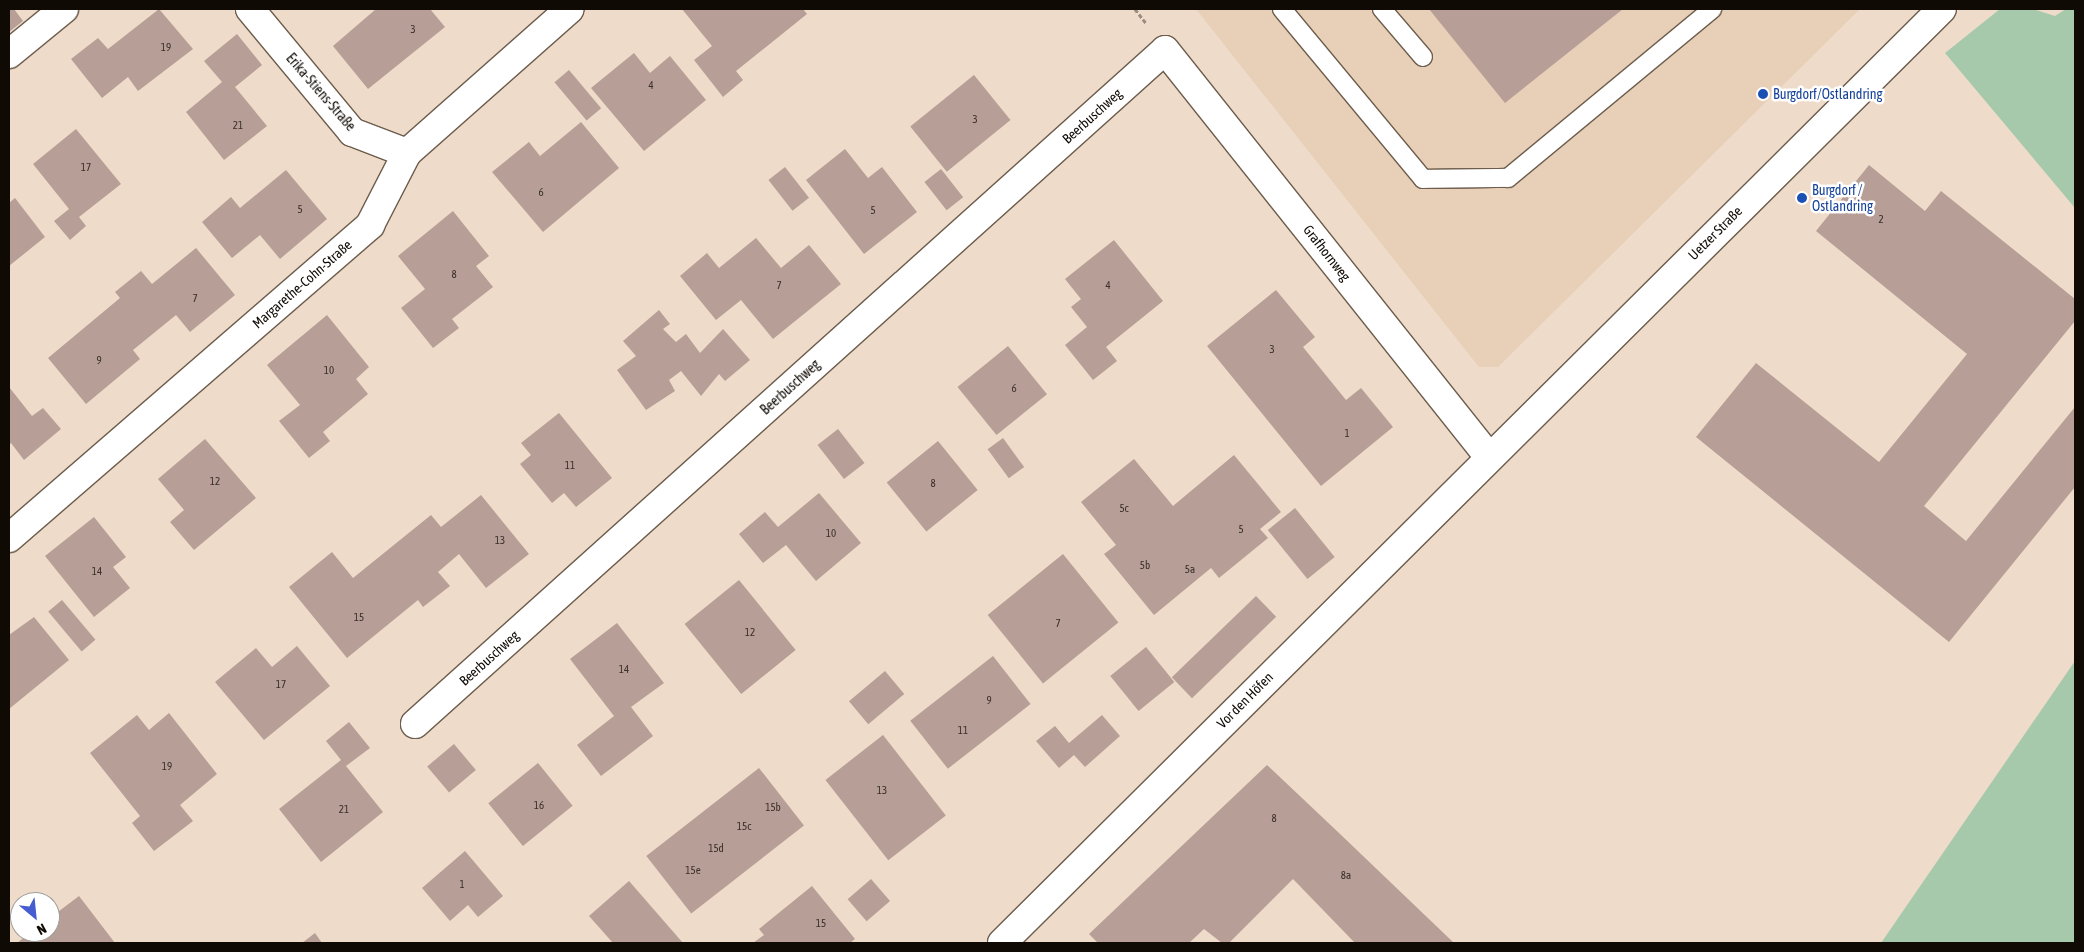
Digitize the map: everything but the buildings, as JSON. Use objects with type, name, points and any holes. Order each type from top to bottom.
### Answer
[{"type":"street","points":[[9,54],[64,9]]},
{"type":"street","name":"Erika-Stiens-Straße","points":[[250,9],[352,132],[407,153]]},
{"type":"street","name":"Margarethe-Cohn-Straße","points":[[9,538],[370,225],[407,153],[570,9]]},
{"type":"street","name":"Uetzer Straße","points":[[1488,456],[1942,9]]},
{"type":"street","name":"Grafhornweg","points":[[1165,50],[1488,456]]},
{"type":"street","name":"Beerbuschweg","points":[[415,724],[1165,50]]},
{"type":"street","name":"Vor den Höfen","points":[[1002,943],[1488,456]]},
{"type":"lane","points":[[1282,9],[1423,179],[1432,179],[1508,178],[1712,9]]},
{"type":"lane","points":[[1382,9],[1423,57]]},
{"type":"shaded area","points":[[1196,9],[1860,9],[1498,367],[1479,367]]},
{"type":"green space","points":[[2000,9],[2033,9],[2055,16],[2066,9],[2075,9],[2075,208],[1945,53]]},
{"type":"green space","points":[[2075,661],[2075,943],[1881,943]]},
{"type":"place","name":"Burgdorf/Ostlandring","points":[[1763,94]]},
{"type":"place","name":"Burgdorf / Ostlandring","points":[[1802,198]]}]
